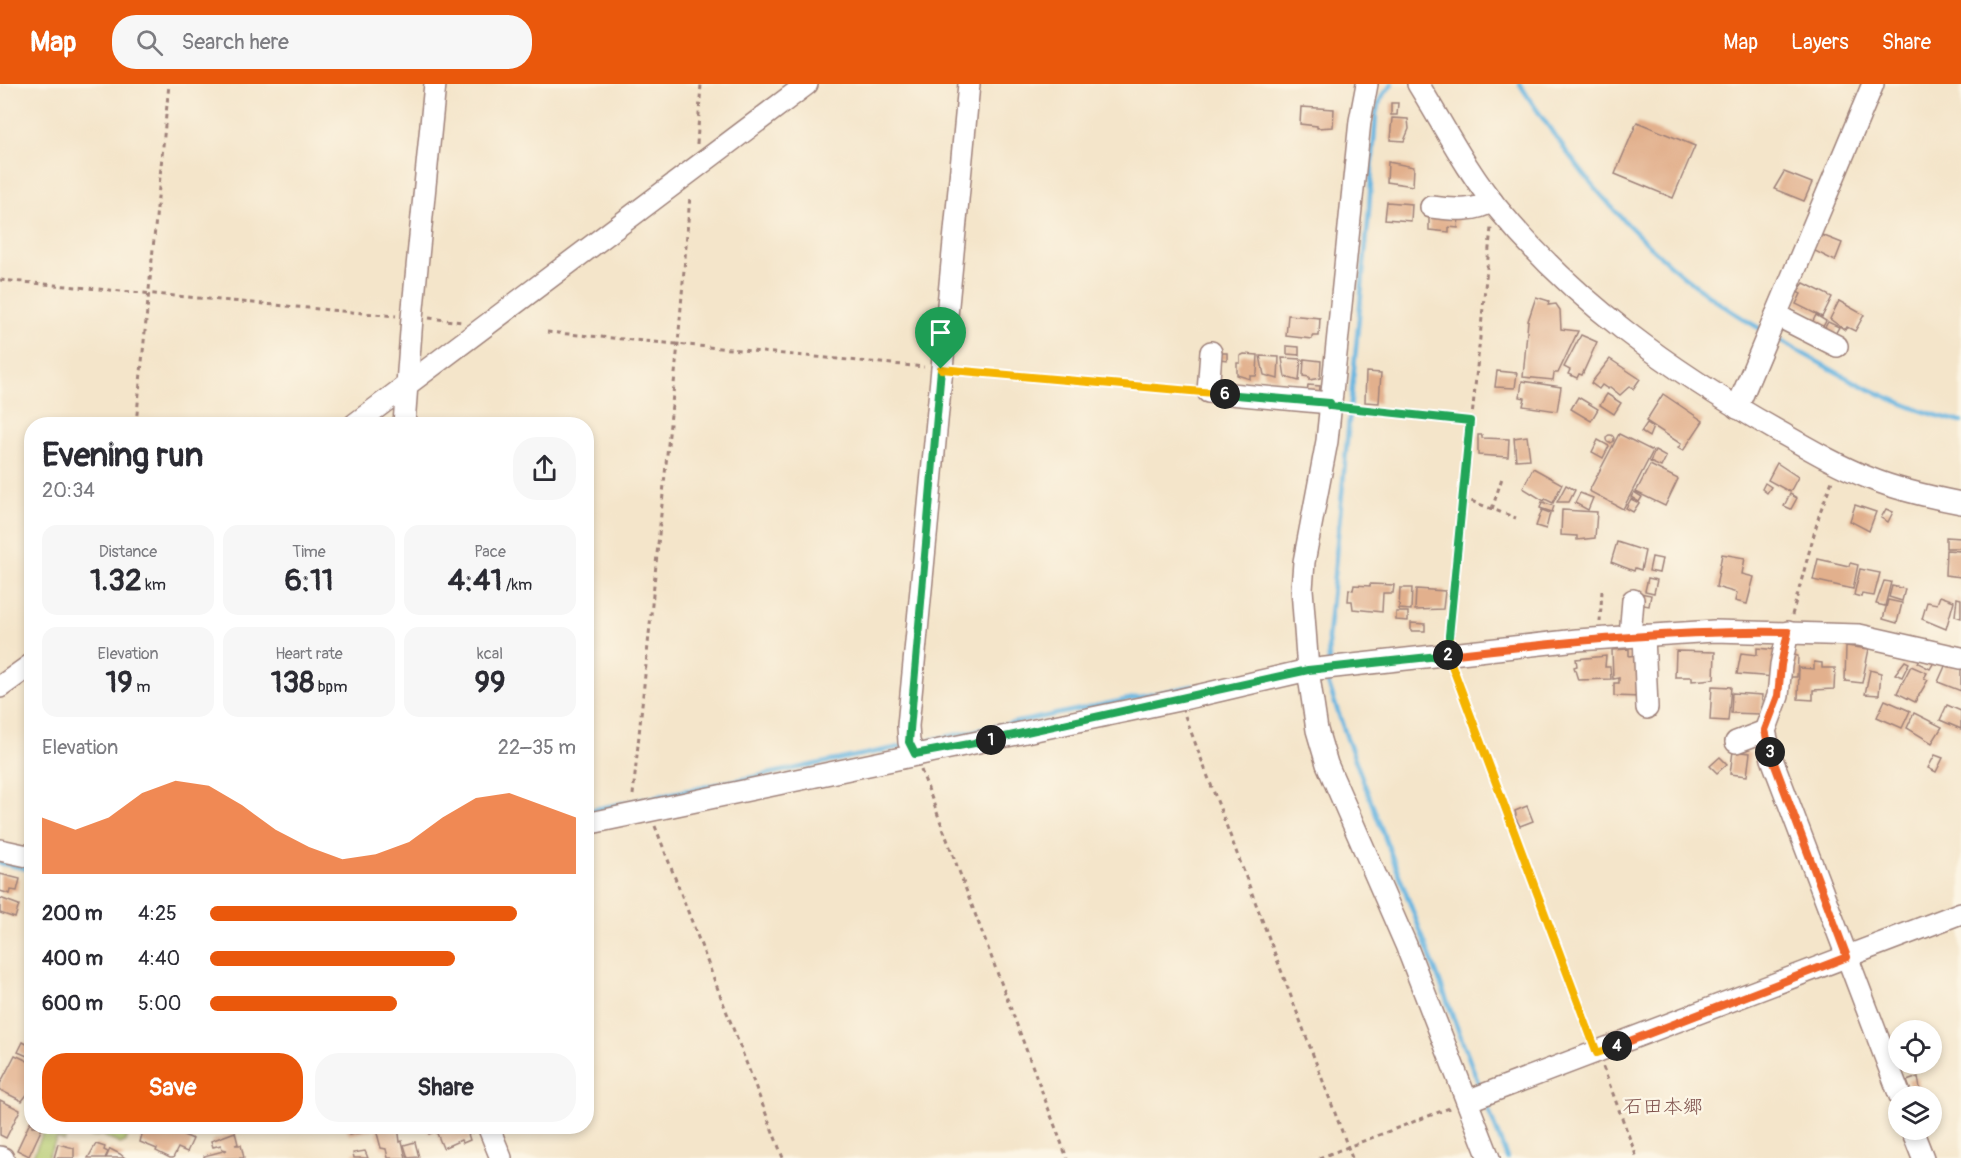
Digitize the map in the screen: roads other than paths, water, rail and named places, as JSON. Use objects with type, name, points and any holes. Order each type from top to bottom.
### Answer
[{"type":"street","points":[[405,417],[412,317],[435,84]]},
{"type":"street","points":[[365,417],[693,173],[807,84]]},
{"type":"street","points":[[915,754],[909,742],[908,726],[969,84]]},
{"type":"street","points":[[1367,84],[1360,121],[1323,470],[1304,562],[1302,589],[1308,670],[1317,730],[1327,764],[1397,923],[1489,1158]]},
{"type":"street","points":[[1418,84],[1475,178],[1495,205],[1551,269],[1599,312],[1654,354],[1737,408],[1838,465],[1870,479],[1961,503]]},
{"type":"street","points":[[1737,408],[1873,84]]},
{"type":"street","points":[[1431,207],[1472,209],[1495,205]]},
{"type":"street","points":[[1776,315],[1837,345]]},
{"type":"street","points":[[1211,352],[1208,392],[1330,405]]},
{"type":"street","points":[[1634,600],[1647,708]]},
{"type":"street","points":[[594,822],[1179,700],[1308,670],[1598,639],[1714,630],[1858,635],[1961,658]]},
{"type":"street","points":[[1788,632],[1781,665],[1778,696],[1765,730],[1772,759],[1896,1086]]},
{"type":"street","points":[[0,687],[24,670]]},
{"type":"street","points":[[1736,742],[1765,730]]},
{"type":"street","points":[[0,850],[24,855]]},
{"type":"street","points":[[1467,1101],[1961,914]]},
{"type":"street","points":[[490,1134],[494,1156]]},
{"type":"street","points":[[1916,1140],[1923,1158]]},
{"type":"waterway","points":[[1329,662],[1328,638],[1368,223],[1376,113],[1381,98],[1392,84]]},
{"type":"waterway","points":[[1520,84],[1575,163],[1622,218],[1648,244],[1703,291],[1764,331]]},
{"type":"waterway","points":[[1774,337],[1864,387],[1910,407],[1961,422]]},
{"type":"waterway","points":[[1328,673],[1328,683],[1348,741],[1481,1090]]},
{"type":"waterway","points":[[916,743],[1193,686]]},
{"type":"waterway","points":[[594,809],[905,746]]},
{"type":"waterway","points":[[0,863],[24,868]]},
{"type":"waterway","points":[[1485,1101],[1507,1158]]},
{"type":"district","name":"石田本郷","points":[[1663,1106]]}]
